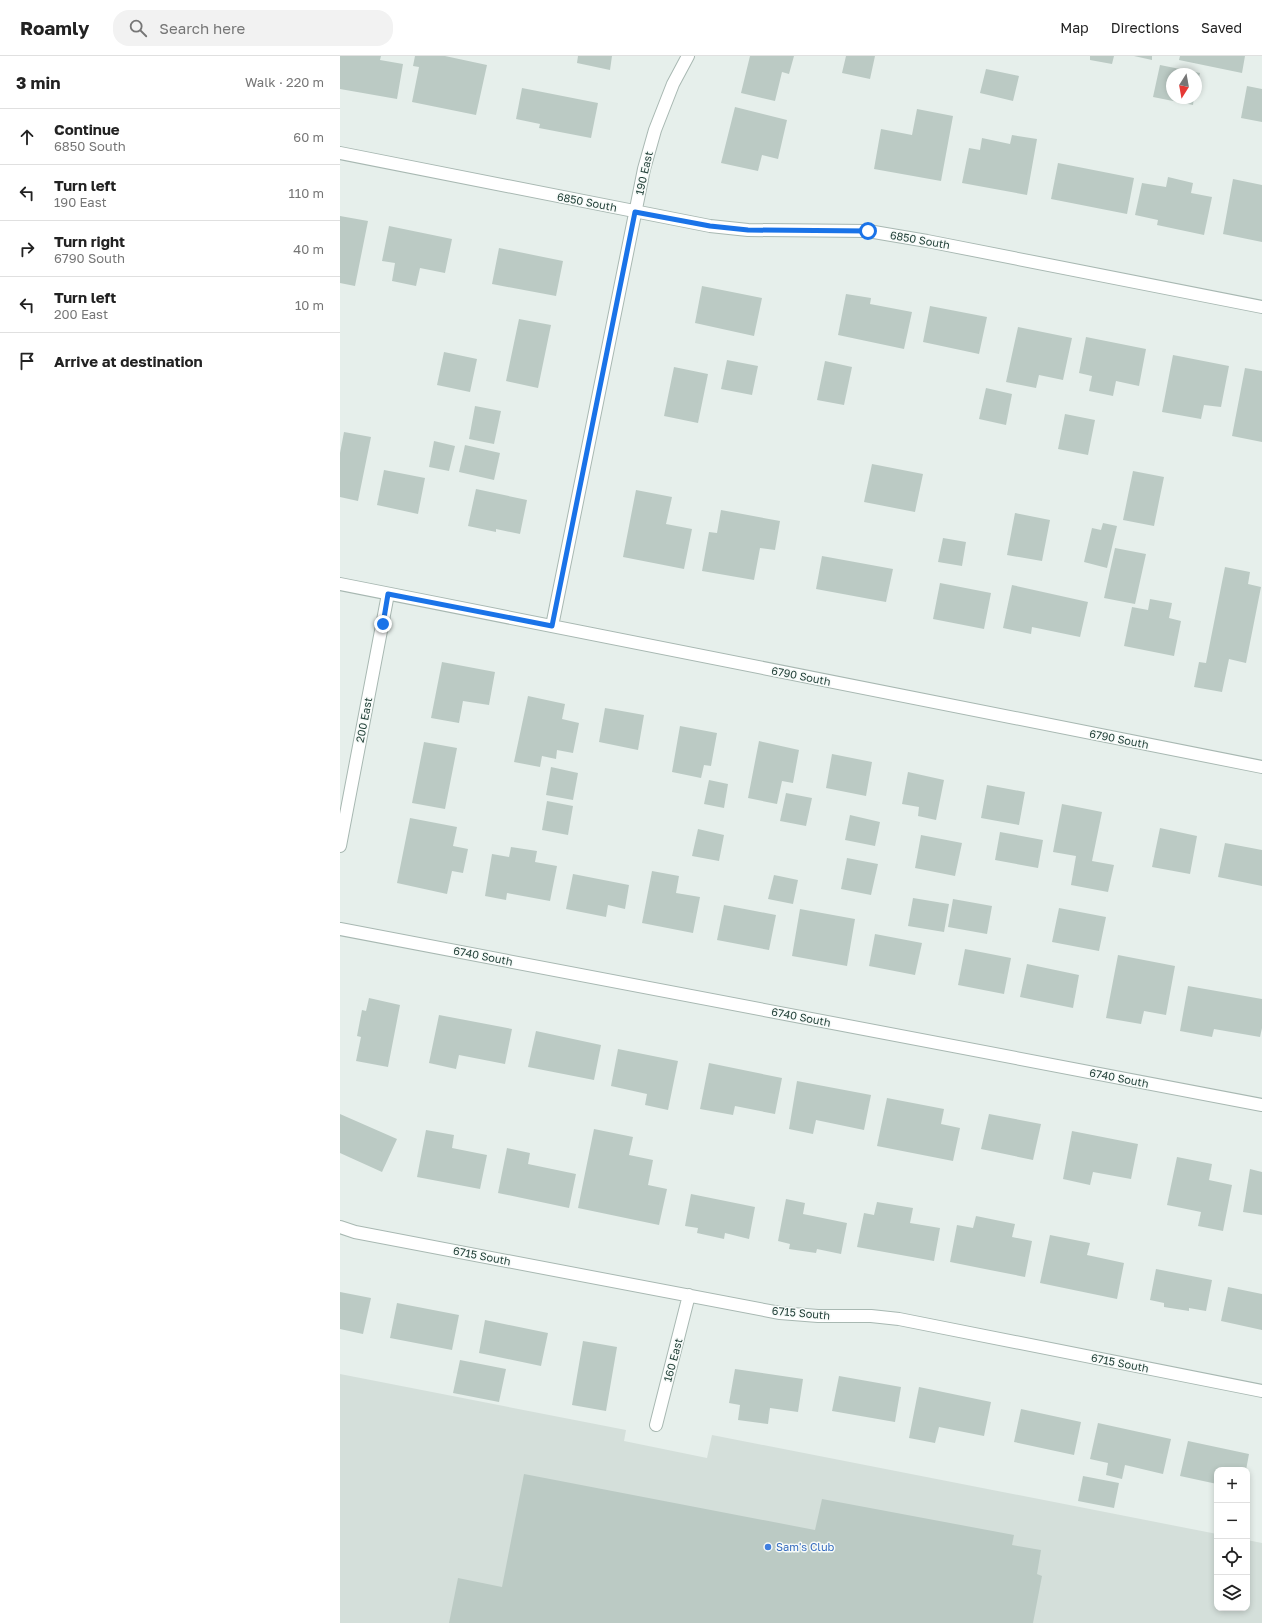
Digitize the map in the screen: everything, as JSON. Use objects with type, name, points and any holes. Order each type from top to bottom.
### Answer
[{"type":"street","name":"190 East","points":[[552,626],[644,169],[655,130],[674,84],[688,56]]},
{"type":"street","name":"6850 South","points":[[340,153],[710,226],[748,230],[829,230],[875,232],[1262,307]]},
{"type":"street","name":"6790 South","points":[[340,584],[1262,767]]},
{"type":"street","name":"200 East","points":[[340,846],[388,594]]},
{"type":"street","name":"6740 South","points":[[340,929],[1262,1105]]},
{"type":"street","name":"6715 South","points":[[340,1227],[355,1232],[780,1313],[818,1316],[870,1316],[899,1319],[1262,1392]]},
{"type":"street","name":"160 East","points":[[656,1425],[689,1295]]},
{"type":"shaded area","points":[[340,1374],[626,1430],[624,1441],[707,1458],[712,1435],[1214,1533],[1214,1611],[1250,1611],[1250,1541],[1262,1543],[1262,1623],[340,1623]]},
{"type":"building","points":[[340,56],[381,56],[380,60],[403,64],[397,99],[340,89]]},
{"type":"building","points":[[415,56],[445,56],[487,65],[476,115],[412,102],[419,67],[413,66]]},
{"type":"building","points":[[578,56],[612,56],[610,70],[577,63]]},
{"type":"building","points":[[750,56],[794,56],[789,74],[782,72],[775,101],[741,93]]},
{"type":"building","points":[[846,56],[875,56],[870,79],[842,73]]},
{"type":"building","points":[[1090,56],[1114,56],[1112,64],[1090,60]]},
{"type":"building","points":[[1134,56],[1152,56],[1152,60]]},
{"type":"building","points":[[1180,56],[1245,56],[1242,73],[1179,60]]},
{"type":"building","points":[[1160,65],[1175,68],[1166,68],[1166,100],[1153,97]]},
{"type":"building","points":[[986,69],[1019,76],[1013,101],[980,93]]},
{"type":"building","points":[[1247,86],[1262,89],[1262,122],[1241,118]]},
{"type":"building","points":[[522,88],[598,103],[591,138],[539,128],[540,124],[516,119]]},
{"type":"building","points":[[735,107],[787,120],[778,159],[762,155],[758,171],[721,163]]},
{"type":"building","points":[[917,109],[953,116],[941,181],[874,169],[881,129],[912,135]]},
{"type":"building","points":[[1012,135],[1037,139],[1027,195],[962,183],[969,148],[980,150],[982,138],[1010,144]]},
{"type":"building","points":[[1058,163],[1134,178],[1127,214],[1051,199]]},
{"type":"building","points":[[1168,177],[1193,183],[1191,193],[1212,197],[1204,235],[1157,225],[1158,220],[1135,215],[1142,183],[1166,187]]},
{"type":"building","points":[[1233,179],[1262,185],[1262,242],[1223,234]]},
{"type":"building","points":[[340,216],[368,221],[355,286],[340,283]]},
{"type":"building","points":[[389,226],[452,239],[445,273],[420,268],[416,286],[392,281],[395,263],[382,261]]},
{"type":"building","points":[[499,248],[563,261],[556,296],[492,284]]},
{"type":"building","points":[[702,286],[762,298],[754,336],[695,323]]},
{"type":"building","points":[[846,294],[871,298],[870,304],[912,312],[904,349],[838,335]]},
{"type":"building","points":[[930,306],[987,317],[979,354],[923,342]]},
{"type":"building","points":[[519,319],[551,325],[538,388],[506,381]]},
{"type":"building","points":[[1018,327],[1072,338],[1063,380],[1039,375],[1036,388],[1006,382]]},
{"type":"building","points":[[1086,337],[1146,349],[1139,386],[1116,381],[1113,396],[1089,391],[1092,376],[1079,373]]},
{"type":"building","points":[[444,352],[477,359],[470,392],[437,385]]},
{"type":"building","points":[[1173,355],[1229,366],[1221,407],[1204,405],[1201,419],[1162,412]]},
{"type":"building","points":[[727,360],[758,366],[752,395],[721,389]]},
{"type":"building","points":[[825,361],[852,367],[844,405],[817,400]]},
{"type":"building","points":[[674,367],[708,374],[698,423],[664,416]]},
{"type":"building","points":[[1245,368],[1262,371],[1262,442],[1232,436]]},
{"type":"building","points":[[986,388],[1012,394],[1006,425],[979,419]]},
{"type":"building","points":[[475,406],[501,411],[494,444],[469,439]]},
{"type":"building","points":[[1065,414],[1095,420],[1088,455],[1058,449]]},
{"type":"building","points":[[344,432],[371,437],[358,501],[340,497],[340,453]]},
{"type":"building","points":[[434,441],[455,446],[449,471],[429,467]]},
{"type":"building","points":[[465,445],[500,453],[494,480],[459,472]]},
{"type":"building","points":[[872,464],[923,474],[915,512],[864,502]]},
{"type":"building","points":[[384,470],[425,478],[418,514],[377,505]]},
{"type":"building","points":[[1133,471],[1164,477],[1154,526],[1123,520]]},
{"type":"building","points":[[476,489],[527,500],[520,534],[496,529],[496,532],[468,526]]},
{"type":"building","points":[[636,490],[672,497],[666,524],[692,529],[684,569],[623,557]]},
{"type":"building","points":[[721,510],[780,521],[775,550],[760,548],[754,580],[702,571],[709,532],[717,533]]},
{"type":"building","points":[[1015,513],[1050,520],[1042,561],[1007,555]]},
{"type":"building","points":[[1103,523],[1117,526],[1107,568],[1084,562],[1092,528],[1101,530]]},
{"type":"building","points":[[943,538],[966,542],[962,566],[938,562]]},
{"type":"building","points":[[1115,548],[1146,554],[1135,604],[1104,598]]},
{"type":"building","points":[[822,556],[893,569],[886,602],[816,589]]},
{"type":"building","points":[[1225,567],[1250,572],[1248,584],[1261,587],[1246,663],[1229,659],[1222,692],[1194,687],[1199,662],[1206,663]]},
{"type":"building","points":[[940,583],[991,593],[984,629],[933,619]]},
{"type":"building","points":[[1012,585],[1088,602],[1080,637],[1032,627],[1031,634],[1003,628]]},
{"type":"building","points":[[1150,599],[1172,603],[1169,618],[1181,621],[1174,656],[1124,646],[1132,607],[1148,610]]},
{"type":"building","points":[[442,662],[495,672],[489,705],[463,701],[459,723],[431,718]]},
{"type":"building","points":[[528,696],[565,704],[562,719],[579,723],[573,753],[557,750],[556,759],[542,756],[540,767],[514,762]]},
{"type":"building","points":[[605,708],[644,715],[638,750],[599,742]]},
{"type":"building","points":[[680,726],[717,733],[711,766],[704,765],[701,778],[672,772]]},
{"type":"building","points":[[759,741],[799,750],[793,783],[782,781],[777,804],[748,798]]},
{"type":"building","points":[[424,742],[457,748],[445,809],[412,803]]},
{"type":"building","points":[[832,754],[872,762],[866,796],[826,788]]},
{"type":"building","points":[[551,767],[578,773],[573,800],[546,795]]},
{"type":"building","points":[[908,772],[944,780],[936,820],[918,816],[919,807],[902,804]]},
{"type":"building","points":[[709,780],[728,784],[724,808],[704,804]]},
{"type":"building","points":[[987,785],[1025,792],[1019,825],[981,818]]},
{"type":"building","points":[[786,793],[812,798],[806,826],[780,821]]},
{"type":"building","points":[[547,801],[573,806],[568,835],[542,830]]},
{"type":"building","points":[[1062,804],[1102,812],[1092,861],[1114,865],[1108,892],[1071,885],[1076,856],[1053,852]]},
{"type":"building","points":[[850,815],[880,822],[875,846],[845,840]]},
{"type":"building","points":[[410,818],[457,827],[453,846],[468,849],[463,873],[452,871],[447,894],[397,883]]},
{"type":"building","points":[[1160,828],[1197,836],[1190,874],[1152,867]]},
{"type":"building","points":[[698,829],[724,835],[719,861],[692,856]]},
{"type":"building","points":[[1000,832],[1043,840],[1038,868],[995,860]]},
{"type":"building","points":[[921,835],[962,843],[955,876],[915,868]]},
{"type":"building","points":[[1225,843],[1262,850],[1262,886],[1218,877]]},
{"type":"building","points":[[511,847],[537,851],[535,862],[557,866],[550,901],[507,893],[506,900],[485,896],[492,854],[509,857]]},
{"type":"building","points":[[847,858],[878,864],[871,895],[841,889]]},
{"type":"building","points":[[652,871],[679,876],[676,893],[700,897],[693,933],[642,923]]},
{"type":"building","points":[[573,874],[629,885],[625,909],[608,905],[606,917],[566,909]]},
{"type":"building","points":[[774,875],[798,880],[793,904],[768,899]]},
{"type":"building","points":[[913,898],[949,904],[944,932],[908,926]]},
{"type":"building","points":[[953,899],[992,906],[987,934],[948,927]]},
{"type":"building","points":[[724,905],[776,915],[769,950],[717,940]]},
{"type":"building","points":[[1059,908],[1106,917],[1099,951],[1052,942]]},
{"type":"building","points":[[800,909],[855,919],[847,966],[792,956]]},
{"type":"building","points":[[875,934],[922,943],[915,975],[869,966]]},
{"type":"building","points":[[965,949],[1011,958],[1004,994],[958,985]]},
{"type":"building","points":[[1118,955],[1175,966],[1166,1015],[1144,1011],[1141,1024],[1106,1018]]},
{"type":"building","points":[[1027,964],[1079,975],[1073,1008],[1020,997]]},
{"type":"building","points":[[1188,986],[1262,999],[1262,1028],[1260,1037],[1214,1029],[1212,1037],[1180,1031]]},
{"type":"building","points":[[369,998],[400,1005],[388,1067],[356,1061],[361,1037],[357,1036],[362,1010],[366,1011]]},
{"type":"building","points":[[439,1015],[512,1029],[505,1064],[459,1055],[456,1069],[429,1063]]},
{"type":"building","points":[[536,1031],[601,1045],[594,1080],[528,1067]]},
{"type":"building","points":[[618,1049],[678,1061],[668,1110],[645,1105],[647,1094],[611,1086]]},
{"type":"building","points":[[709,1063],[782,1078],[775,1114],[735,1106],[733,1115],[700,1109]]},
{"type":"building","points":[[797,1081],[871,1095],[864,1130],[816,1120],[813,1134],[789,1129]]},
{"type":"building","points":[[887,1098],[944,1109],[941,1124],[960,1128],[953,1161],[877,1146]]},
{"type":"building","points":[[340,1114],[397,1139],[382,1172],[340,1153]]},
{"type":"building","points":[[989,1114],[1041,1124],[1033,1160],[981,1149]]},
{"type":"building","points":[[594,1129],[633,1137],[629,1155],[653,1160],[648,1185],[667,1189],[659,1225],[578,1208]]},
{"type":"building","points":[[426,1130],[454,1135],[452,1148],[487,1155],[480,1189],[417,1177]]},
{"type":"building","points":[[1072,1131],[1138,1144],[1131,1179],[1093,1172],[1090,1185],[1063,1179]]},
{"type":"building","points":[[507,1148],[530,1153],[528,1164],[576,1174],[569,1208],[498,1193]]},
{"type":"building","points":[[1177,1157],[1212,1164],[1209,1180],[1232,1185],[1223,1231],[1198,1226],[1201,1212],[1167,1205]]},
{"type":"building","points":[[1250,1169],[1262,1172],[1262,1215],[1243,1212]]},
{"type":"building","points":[[691,1194],[755,1207],[749,1239],[725,1233],[724,1239],[697,1233],[698,1228],[685,1226]]},
{"type":"building","points":[[786,1199],[805,1203],[803,1214],[847,1223],[841,1254],[817,1249],[816,1253],[789,1249],[790,1244],[778,1241]]},
{"type":"building","points":[[877,1202],[913,1208],[910,1223],[940,1228],[934,1261],[857,1247],[864,1213],[874,1215]]},
{"type":"building","points":[[976,1216],[1015,1224],[1012,1237],[1032,1241],[1025,1277],[950,1262],[957,1225],[973,1228]]},
{"type":"building","points":[[1050,1235],[1090,1243],[1087,1255],[1124,1263],[1117,1299],[1040,1283]]},
{"type":"building","points":[[1156,1269],[1212,1280],[1206,1311],[1189,1308],[1189,1311],[1164,1307],[1164,1303],[1150,1300]]},
{"type":"building","points":[[1228,1287],[1262,1294],[1262,1330],[1221,1321]]},
{"type":"building","points":[[340,1292],[371,1298],[363,1334],[340,1329]]},
{"type":"building","points":[[397,1303],[459,1315],[452,1350],[390,1338]]},
{"type":"building","points":[[485,1320],[548,1333],[541,1366],[479,1353]]},
{"type":"building","points":[[583,1341],[617,1347],[606,1411],[572,1405]]},
{"type":"building","points":[[460,1360],[506,1369],[499,1402],[453,1393]]},
{"type":"building","points":[[735,1369],[803,1379],[798,1412],[770,1408],[768,1424],[738,1420],[740,1405],[729,1403]]},
{"type":"building","points":[[839,1376],[901,1387],[895,1422],[832,1411]]},
{"type":"building","points":[[919,1387],[991,1402],[984,1436],[939,1427],[935,1443],[909,1438]]},
{"type":"building","points":[[1021,1409],[1081,1422],[1074,1455],[1014,1442]]},
{"type":"building","points":[[1098,1423],[1171,1439],[1163,1474],[1125,1465],[1122,1479],[1106,1475],[1108,1463],[1090,1459]]},
{"type":"building","points":[[1188,1441],[1249,1454],[1247,1467],[1214,1467],[1214,1483],[1180,1476]]},
{"type":"building","name":"Sam's Club","points":[[524,1474],[815,1530],[822,1499],[1014,1535],[1012,1545],[1041,1550],[1037,1574],[1042,1576],[1033,1623],[449,1623],[458,1578],[502,1587]]},
{"type":"building","points":[[1083,1476],[1119,1483],[1114,1508],[1078,1501]]},
{"type":"place","name":"Sam's Club","points":[[768,1547]]},
{"type":"route","points":[[383,624],[388,594],[552,626],[635,212],[710,226],[748,230],[868,231]]}]
